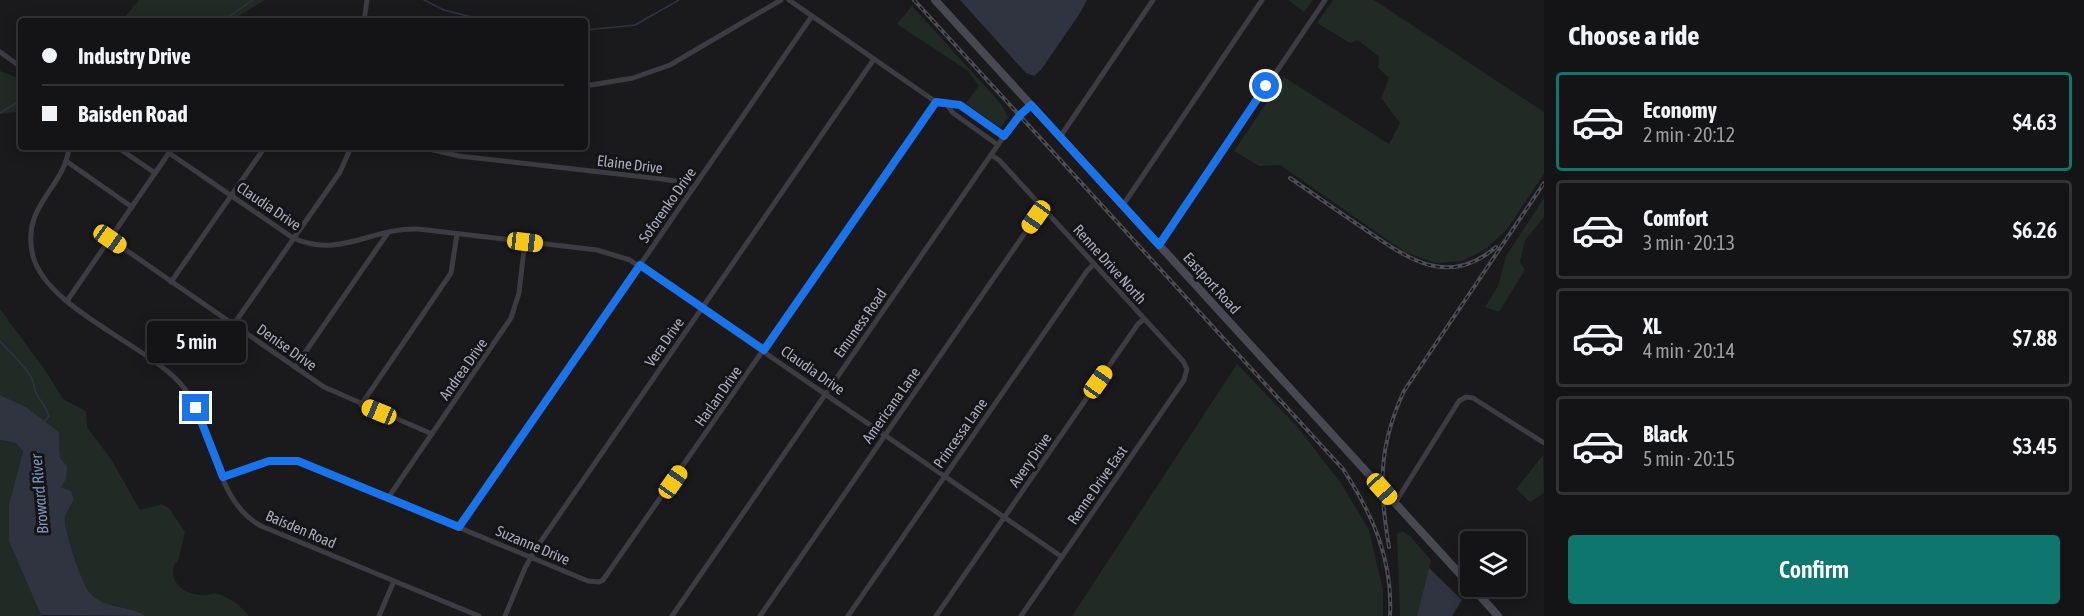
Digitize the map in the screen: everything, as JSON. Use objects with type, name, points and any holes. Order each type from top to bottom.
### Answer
[{"type":"street","points":[[364,18],[367,0]]},
{"type":"street","points":[[588,86],[633,78],[670,64],[781,0]]},
{"type":"street","points":[[789,0],[936,102],[960,105],[1004,136]]},
{"type":"street","name":"Eastport Road","points":[[935,0],[1460,574]]},
{"type":"street","points":[[1060,137],[1153,0]]},
{"type":"street","points":[[1123,205],[1262,0]]},
{"type":"street","points":[[1159,245],[1325,0]]},
{"type":"street","name":"Soforenko Drive","points":[[459,527],[812,16]]},
{"type":"street","points":[[0,52],[18,65]]},
{"type":"street","name":"Vera Drive","points":[[506,616],[531,557],[874,59]]},
{"type":"street","name":"Harlan Drive","points":[[599,582],[608,576],[936,102]]},
{"type":"street","points":[[947,105],[953,113],[998,145]]},
{"type":"street","name":"Emuness Road","points":[[672,616],[1004,136],[1031,105]]},
{"type":"street","name":"Baisden Road","points":[[68,150],[66,161],[34,215],[30,234],[32,255],[39,272],[52,290],[161,367],[179,383],[196,408],[233,501],[253,521],[479,616]]},
{"type":"street","points":[[121,150],[155,173]]},
{"type":"street","points":[[67,301],[171,150]]},
{"type":"street","points":[[171,282],[263,150]]},
{"type":"street","points":[[234,324],[340,172],[350,150]]},
{"type":"street","name":"Elaine Drive","points":[[434,150],[459,156],[681,182],[693,189]]},
{"type":"street","name":"Claudia Drive","points":[[169,153],[293,238],[308,244],[329,246],[412,229],[612,253],[640,265],[1062,556]]},
{"type":"street","name":"Renne Drive North","points":[[991,155],[999,160],[1185,365]]},
{"type":"street","points":[[66,161],[132,207]]},
{"type":"street","name":"Americana Lane","points":[[760,616],[1043,209]]},
{"type":"street","points":[[295,367],[387,234]]},
{"type":"street","points":[[361,405],[451,273],[457,234]]},
{"type":"street","name":"Denise Drive","points":[[110,239],[335,393],[432,434]]},
{"type":"street","name":"Andrea Drive","points":[[388,498],[511,318],[519,293],[525,242]]},
{"type":"street","name":"Princessa Lane","points":[[848,616],[1094,264]]},
{"type":"street","name":"Avery Drive","points":[[936,616],[1144,319]]},
{"type":"street","name":"Renne Drive East","points":[[1021,616],[1184,380],[1185,365]]},
{"type":"street","points":[[1395,503],[1462,398],[1473,398],[1544,443]]},
{"type":"street","name":"Suzanne Drive","points":[[223,477],[269,461],[288,460],[308,464],[588,581],[599,582]]},
{"type":"street","points":[[379,616],[394,580]]},
{"type":"street","name":"Eastport Road","points":[[1481,597],[1498,616]]},
{"type":"shaded area","points":[[139,0],[265,0],[236,18],[124,18]]},
{"type":"shaded area","points":[[1288,0],[1313,0],[1304,12]]},
{"type":"shaded area","points":[[1333,0],[1374,0],[1544,112],[1544,174],[1507,229],[1487,248],[1463,261],[1435,263],[1405,252],[1280,165],[1259,166],[1234,151],[1284,77],[1389,144],[1400,123],[1381,98],[1389,78],[1378,68],[1379,57],[1358,40],[1350,43],[1317,23]]},
{"type":"shaded area","points":[[912,6],[1002,105],[1008,118],[1000,128],[966,103],[979,86],[968,71],[897,24]]},
{"type":"shaded area","points":[[0,71],[18,78],[18,113],[0,114]]},
{"type":"shaded area","points":[[1544,198],[1544,217],[1525,240],[1520,262],[1525,270],[1499,312],[1485,307],[1498,286],[1506,256]]},
{"type":"shaded area","points":[[0,309],[45,370],[63,399],[86,411],[87,427],[111,459],[140,510],[162,504],[169,508],[185,532],[178,562],[175,563],[173,570],[180,587],[197,595],[216,593],[239,606],[249,616],[146,616],[102,602],[90,593],[78,568],[65,523],[65,517],[74,500],[61,487],[66,466],[60,458],[59,432],[26,407],[0,395]]},
{"type":"shaded area","points":[[1237,364],[1295,424],[1341,483],[1369,530],[1383,590],[1383,616],[1072,616]]},
{"type":"shaded area","points":[[0,440],[16,443],[23,450],[9,504],[26,579],[42,616],[0,616]]},
{"type":"shaded area","points":[[1543,455],[1544,493],[1530,502],[1516,489]]},
{"type":"shaded area","points":[[1402,531],[1410,536],[1431,560],[1417,616],[1400,616],[1397,534]]},
{"type":"water","points":[[960,0],[1087,0],[1041,70],[1034,76],[1026,73]]},
{"type":"water","name":"Broward River","points":[[0,395],[26,407],[59,432],[60,458],[67,466],[66,479],[61,487],[71,491],[74,500],[65,517],[65,523],[78,568],[90,593],[102,602],[146,616],[41,615],[9,541],[9,504],[23,451],[16,443],[0,440]]},
{"type":"water","points":[[1429,568],[1462,600],[1452,616],[1417,616]]},
{"type":"waterway","points":[[226,18],[253,0]]},
{"type":"waterway","points":[[424,0],[444,10],[475,18]]},
{"type":"waterway","points":[[588,30],[635,25],[679,0]]},
{"type":"waterway","points":[[0,113],[18,102]]},
{"type":"waterway","points":[[0,341],[31,377],[35,391],[49,416],[45,421]]},
{"type":"railway","points":[[914,0],[1343,469],[1354,486],[1379,539],[1388,576],[1390,616]]},
{"type":"railway","points":[[1290,178],[1395,250],[1428,264],[1444,267],[1461,266],[1478,259],[1496,247]]},
{"type":"railway","points":[[1389,547],[1382,486],[1385,449],[1395,411],[1404,391],[1544,183]]},
{"type":"route","points":[[196,408],[223,477],[269,461],[298,461],[459,527],[640,265],[764,350],[936,102],[960,105],[1004,136],[1031,105],[1159,245],[1266,86]]}]
